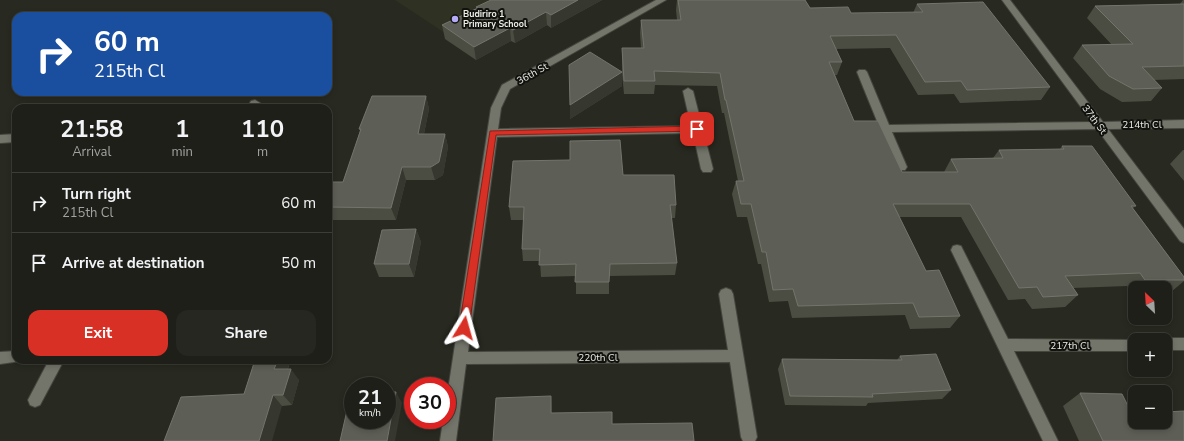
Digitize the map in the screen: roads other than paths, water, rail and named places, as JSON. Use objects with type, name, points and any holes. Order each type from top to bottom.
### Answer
[{"type":"street","name":"36th St","points":[[448,441],[496,108],[506,87],[662,0]]},
{"type":"street","name":"37th St","points":[[1006,0],[1184,238]]},
{"type":"street","points":[[862,72],[901,167]]},
{"type":"street","points":[[688,91],[707,169]]},
{"type":"street","name":"214th Cl","points":[[886,129],[1099,124],[1184,124]]},
{"type":"street","points":[[493,133],[697,129]]},
{"type":"street","points":[[0,139],[12,138]]},
{"type":"street","points":[[957,250],[1051,440]]},
{"type":"street","points":[[726,294],[749,437]]},
{"type":"street","points":[[1172,344],[1184,344]]},
{"type":"street","name":"217th Cl","points":[[1004,345],[1128,345]]},
{"type":"street","name":"220th Cl","points":[[460,358],[736,356]]},
{"type":"street","points":[[0,358],[12,357]]},
{"type":"street","points":[[35,400],[55,364]]},
{"type":"place","name":"Budiriro 1 Primary School","points":[[455,19]]}]
